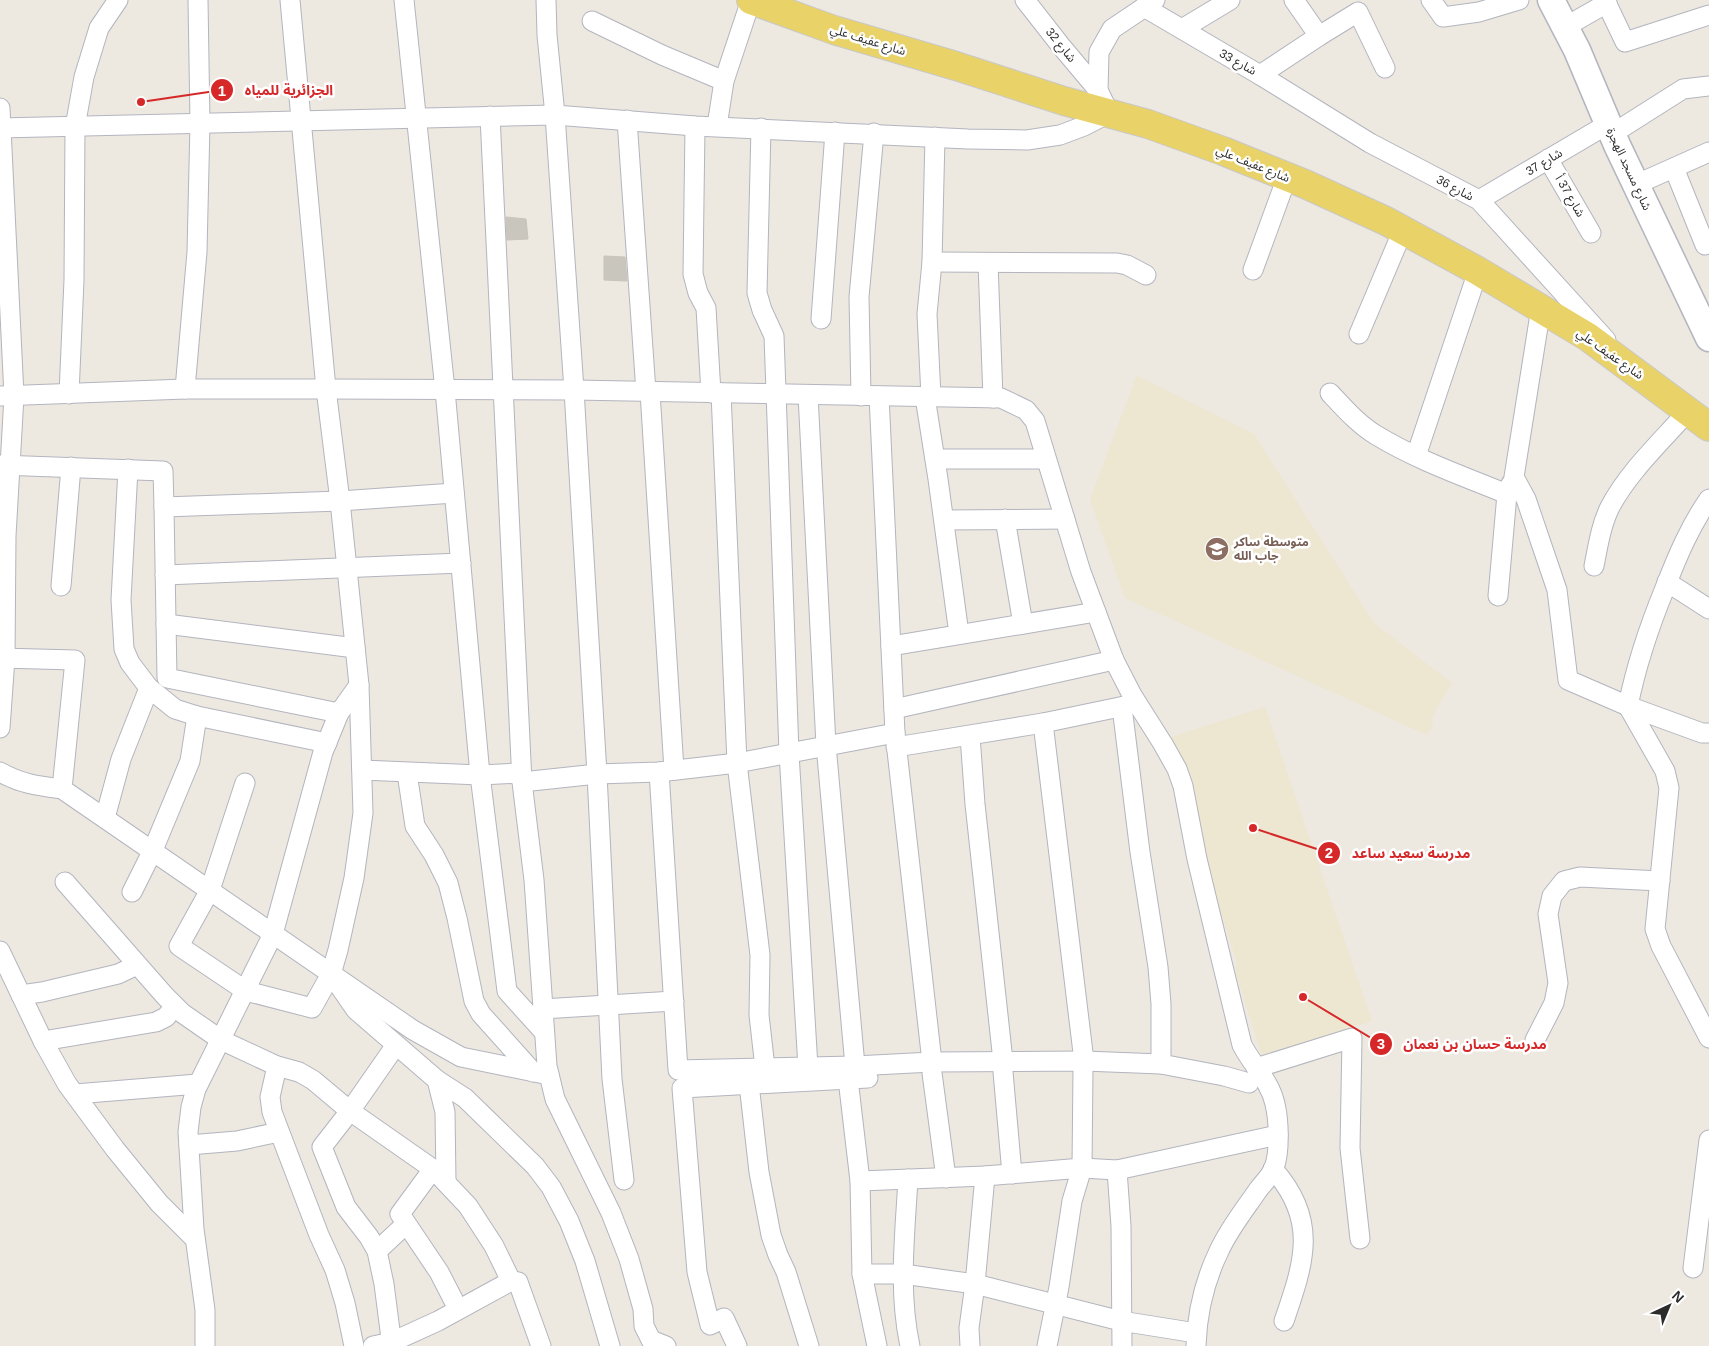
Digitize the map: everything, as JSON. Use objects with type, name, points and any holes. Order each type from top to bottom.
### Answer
[{"type":"main road","name":"شارع عفيف علي","points":[[751,0],[834,30],[1104,101],[1148,124],[1287,177],[1403,230],[1541,308],[1588,337],[1699,419]]},
{"type":"street","points":[[69,394],[74,280],[75,126],[84,76],[99,28],[118,0]]},
{"type":"street","points":[[184,389],[197,252],[200,123],[198,0]]},
{"type":"street","points":[[245,783],[210,890],[178,946],[246,990],[312,1008],[331,974],[338,950],[354,878],[363,813],[359,686],[340,501],[326,389],[290,0]]},
{"type":"street","points":[[404,0],[445,390],[480,775],[508,992],[544,1032]]},
{"type":"street","points":[[546,0],[547,35],[556,115],[574,390],[597,774],[612,1079],[624,1180]]},
{"type":"street","points":[[717,126],[724,81],[751,0]]},
{"type":"street","name":"شارع 32","points":[[1025,0],[1104,101]]},
{"type":"street","points":[[1182,29],[1230,0]]},
{"type":"street","points":[[1294,0],[1318,36]]},
{"type":"street","points":[[1431,0],[1443,17],[1479,12],[1519,0]]},
{"type":"street","name":"شارع مسجد الهجرة","points":[[1550,0],[1578,50],[1610,129],[1709,338]]},
{"type":"street","points":[[1565,27],[1606,2],[1625,42],[1709,15]]},
{"type":"street","points":[[1,128],[556,115],[695,126],[968,139],[1035,138],[1060,135],[1084,126],[1104,101],[1099,52],[1112,29],[1150,4]]},
{"type":"street","name":"شارع 33","points":[[1150,4],[1182,29],[1260,75],[1358,12],[1385,68]]},
{"type":"street","points":[[592,20],[662,55],[724,81]]},
{"type":"street","name":"شارع 36","points":[[1260,75],[1370,143],[1479,200],[1633,370]]},
{"type":"street","name":"شارع 37","points":[[1479,200],[1548,159],[1610,129],[1683,90],[1709,86]]},
{"type":"street","points":[[0,108],[7,396],[4,465],[0,728]]},
{"type":"street","points":[[490,116],[521,777],[534,880],[544,1032],[541,1074]]},
{"type":"street","points":[[627,120],[648,392],[678,1070],[808,1067],[852,1073]]},
{"type":"street","points":[[695,126],[693,274],[698,293],[706,308],[716,393],[737,764],[760,954],[759,1014],[765,1068]]},
{"type":"street","points":[[761,128],[757,293],[762,310],[774,336],[789,753],[808,1067]]},
{"type":"street","points":[[821,319],[835,132]]},
{"type":"street","points":[[874,134],[859,297],[870,396],[891,646],[896,740],[946,1178]]},
{"type":"street","points":[[935,137],[932,262],[927,314],[928,397],[959,634]]},
{"type":"street","points":[[1636,185],[1709,152]]},
{"type":"street","name":"شارع 37 أ","points":[[1548,159],[1591,234]]},
{"type":"street","points":[[1674,168],[1705,245],[1709,243]]},
{"type":"street","points":[[1253,270],[1287,177]]},
{"type":"street","points":[[1359,334],[1403,230]]},
{"type":"street","points":[[932,262],[1117,263],[1127,265],[1146,275]]},
{"type":"street","points":[[988,263],[993,398]]},
{"type":"street","points":[[1416,456],[1478,271]]},
{"type":"street","points":[[1498,596],[1511,486],[1541,308]]},
{"type":"street","points":[[7,396],[184,389],[574,390],[1001,398],[1026,410],[1035,421],[1081,572],[1130,706],[1140,852],[1158,967],[1161,1004],[1161,1064]]},
{"type":"street","points":[[1330,393],[1350,414],[1375,435],[1416,456],[1511,486],[1526,499],[1557,590],[1568,680],[1628,706],[1702,733],[1709,732]]},
{"type":"street","points":[[808,395],[826,745],[860,1181],[862,1274],[877,1346]]},
{"type":"street","points":[[1594,566],[1604,523],[1611,506],[1630,476],[1699,419]]},
{"type":"street","points":[[935,459],[1046,459]]},
{"type":"street","points":[[4,465],[163,471],[167,678],[339,713]]},
{"type":"street","points":[[61,586],[71,467]]},
{"type":"street","points":[[128,470],[121,600],[124,649],[130,663],[149,688],[175,709],[197,716],[327,743]]},
{"type":"street","points":[[164,507],[340,501],[454,493]]},
{"type":"street","points":[[1709,498],[1679,552],[1653,616],[1633,678],[1628,706],[1665,771],[1669,788],[1655,929],[1661,946],[1709,1038]]},
{"type":"street","points":[[944,520],[1065,518]]},
{"type":"street","points":[[1005,519],[1022,624]]},
{"type":"street","points":[[165,575],[460,563]]},
{"type":"street","points":[[1667,582],[1709,609]]},
{"type":"street","points":[[891,646],[1096,612]]},
{"type":"street","points":[[166,624],[355,648]]},
{"type":"street","points":[[2,658],[75,660],[62,789]]},
{"type":"street","points":[[894,709],[1114,660]]},
{"type":"street","points":[[205,1346],[205,1310],[195,1239],[188,1132],[191,1107],[198,1084],[273,934],[322,752],[339,713],[359,686]]},
{"type":"street","points":[[105,818],[121,759],[149,688]]},
{"type":"street","points":[[362,770],[521,777],[666,771],[737,764],[826,745],[970,736],[1130,706]]},
{"type":"street","points":[[862,1274],[903,1274],[975,1284],[1196,1340],[1205,1288],[1220,1250],[1238,1218],[1274,1169],[1278,1135],[1276,1106],[1271,1090],[1257,1077],[1242,1045],[1197,859],[1183,786],[1177,769],[1163,744],[1130,706]]},
{"type":"street","points":[[132,892],[153,850],[190,760],[197,716]]},
{"type":"street","points":[[1044,723],[1083,1065],[1082,1168],[1072,1201],[1056,1304],[1047,1346]]},
{"type":"street","points":[[970,736],[1012,1174]]},
{"type":"street","points":[[0,772],[14,780],[62,789],[413,1030],[462,1057],[541,1074]]},
{"type":"street","points":[[407,773],[415,826],[434,855],[448,883],[474,1001],[481,1014],[541,1074],[555,1099],[611,1213],[629,1259],[643,1309],[644,1326],[651,1340],[666,1346]]},
{"type":"street","points":[[1535,1040],[1554,1003],[1558,983],[1548,914],[1552,896],[1564,881],[1580,877],[1660,881]]},
{"type":"street","points":[[65,882],[137,965],[182,1013],[221,1040],[277,1066],[299,1072],[312,1080],[350,1111],[440,1175],[473,1214],[494,1246],[511,1281]]},
{"type":"street","points":[[0,951],[43,1041],[75,1094],[159,1203],[195,1239]]},
{"type":"street","points":[[21,995],[42,992],[118,974],[137,965]]},
{"type":"street","points":[[331,974],[356,1010],[437,1080],[464,1098],[535,1166],[551,1187],[569,1221],[585,1261],[610,1346]]},
{"type":"street","points":[[542,1009],[674,1002]]},
{"type":"street","points":[[43,1041],[156,1022],[166,1017],[174,1006]]},
{"type":"street","points":[[1083,1065],[1143,1072],[1217,1086],[1257,1077],[1352,1038],[1350,1148],[1360,1238]]},
{"type":"street","points":[[396,1046],[322,1147],[346,1207],[369,1237],[377,1251],[384,1284],[386,1345],[438,1321],[511,1281],[518,1282],[541,1346]]},
{"type":"street","points":[[736,1346],[724,1318],[710,1325],[696,1272],[682,1088],[932,1068],[1083,1065],[1161,1064],[1224,1076],[1257,1077]]},
{"type":"street","points":[[277,1066],[270,1097],[272,1112],[319,1235],[335,1270],[345,1303],[354,1346]]},
{"type":"street","points":[[437,1080],[446,1112],[440,1175],[400,1214],[439,1272],[458,1309]]},
{"type":"street","points":[[75,1094],[198,1084]]},
{"type":"street","points":[[749,1084],[759,1172],[771,1235],[786,1272],[809,1346]]},
{"type":"street","points":[[189,1145],[237,1141],[279,1132]]},
{"type":"street","points":[[860,1181],[985,1176],[1082,1168],[1117,1170],[1278,1135]]},
{"type":"street","points":[[1693,1268],[1709,1140]]},
{"type":"street","points":[[1274,1169],[1286,1183],[1299,1210],[1304,1241],[1300,1274],[1284,1321]]},
{"type":"street","points":[[1117,1170],[1121,1226],[1122,1346]]},
{"type":"street","points":[[970,1346],[969,1328],[985,1176]]},
{"type":"street","points":[[908,1179],[903,1274],[904,1307],[910,1346]]},
{"type":"street","points":[[377,1251],[406,1224]]},
{"type":"shaded area","name":"متوسطة ساكر جاب الله","points":[[1137,375],[1254,434],[1374,623],[1452,683],[1432,717],[1433,725],[1427,735],[1125,598],[1090,499]]},
{"type":"shaded area","points":[[1265,707],[1372,1021],[1262,1056],[1236,973],[1237,963],[1208,871],[1193,785],[1171,737]]},
{"type":"building","points":[[506,217],[526,219],[528,239],[507,240]]},
{"type":"building","points":[[604,256],[625,257],[627,281],[604,280]]},
{"type":"place","name":"الجزائرية للمياه","points":[[141,102]]},
{"type":"place","name":"متوسطة ساكر جاب الله","points":[[1217,549]]},
{"type":"place","name":"مدرسة سعيد ساعد","points":[[1253,828]]},
{"type":"place","name":"مدرسة حسان بن نعمان","points":[[1303,997]]}]
